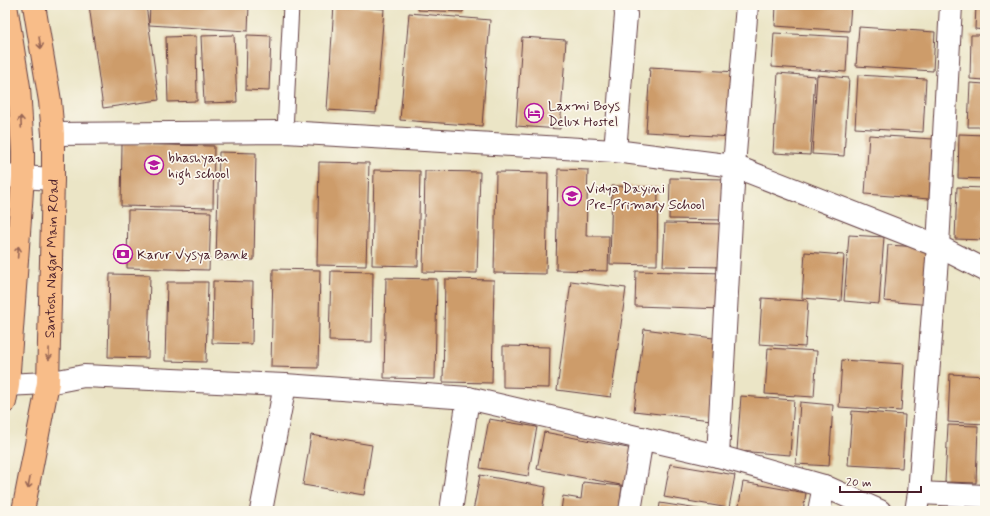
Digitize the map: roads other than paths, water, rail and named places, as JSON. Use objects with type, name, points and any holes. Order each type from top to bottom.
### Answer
[{"type":"main road","name":"Santosh Nagar Main ROad","points":[[6,5],[19,87],[23,152],[14,176],[6,391]]},
{"type":"main road","name":"Santosh Nagar Main ROad","points":[[23,511],[48,383],[53,179],[53,134],[50,101],[34,5]]},
{"type":"street","points":[[615,151],[626,5]]},
{"type":"street","points":[[718,456],[734,166],[747,5]]},
{"type":"street","points":[[951,5],[938,246],[918,502],[985,496]]},
{"type":"street","points":[[53,134],[284,132],[615,151],[734,166],[938,246],[985,270]]},
{"type":"street","points":[[14,176],[53,179]]},
{"type":"street","points":[[6,391],[84,376],[285,385],[468,398],[718,456],[824,486],[880,511]]},
{"type":"street","points":[[260,511],[285,385]]},
{"type":"street","points":[[451,511],[468,398]]},
{"type":"street","points":[[630,511],[642,438]]},
{"type":"street","points":[[819,511],[824,486]]},
{"type":"lane","points":[[284,132],[291,5]]},
{"type":"place","name":"Laxmi Boys Delux Hostel","points":[[534,113]]},
{"type":"place","name":"bhashyam high school","points":[[154,165]]},
{"type":"place","name":"Vidya Dayini Pre-Primary School","points":[[572,196]]},
{"type":"place","name":"Karur Vysya Bank","points":[[123,254]]}]
